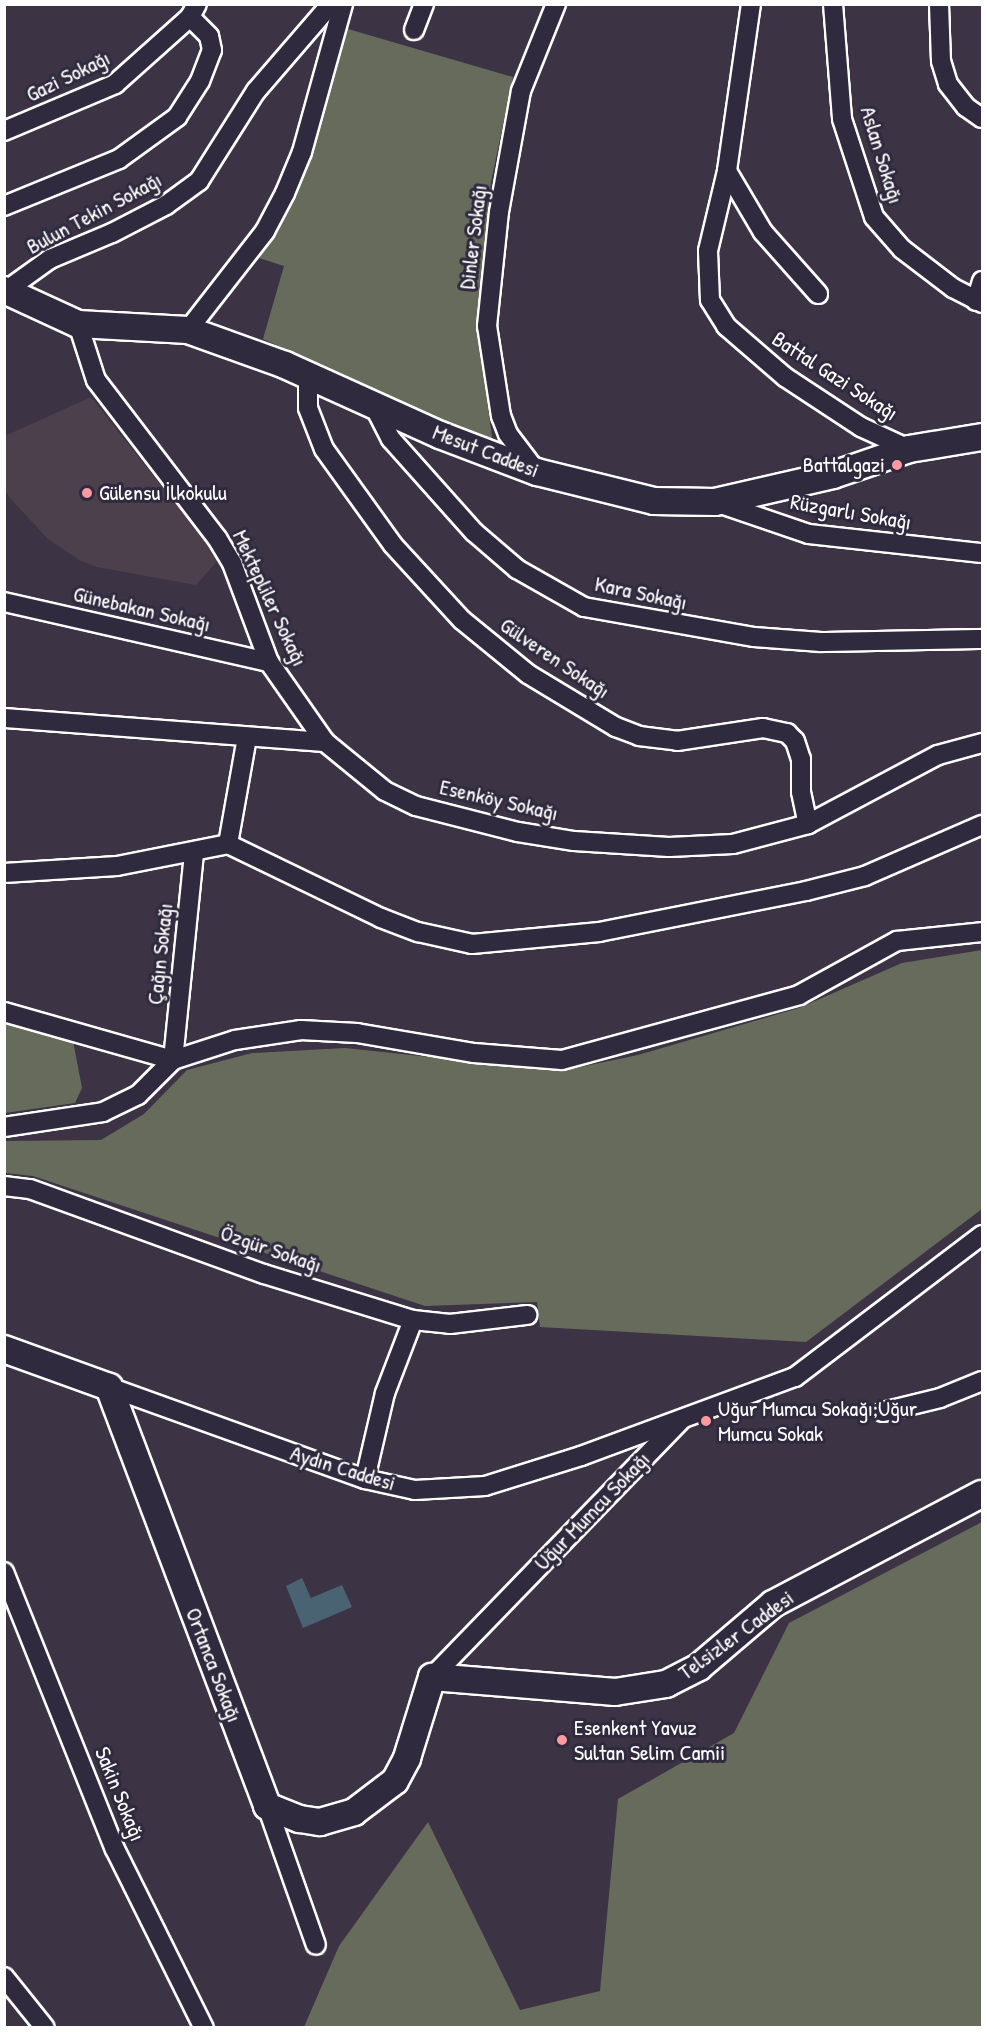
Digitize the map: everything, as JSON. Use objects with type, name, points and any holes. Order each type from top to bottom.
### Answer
[{"type":"street","name":"Bulun Tekin Sokağı","points":[[6,291],[43,263],[139,219],[199,181],[256,91],[331,4]]},
{"type":"street","points":[[188,330],[265,231],[285,193],[302,152],[343,4]]},
{"type":"street","points":[[414,30],[424,4]]},
{"type":"street","name":"Dinler Sokağı","points":[[537,472],[508,434],[501,416],[487,326],[499,212],[521,91],[556,4]]},
{"type":"street","name":"Battal Gazi Sokağı","points":[[751,4],[727,171],[708,251],[706,279],[714,310],[726,326],[785,377],[861,427],[909,449]]},
{"type":"street","name":"Aslan Sokağı","points":[[833,4],[842,119],[874,217],[902,249],[979,302]]},
{"type":"street","points":[[939,4],[941,61],[948,84],[966,107],[982,118]]},
{"type":"street","points":[[4,206],[119,159],[177,117],[200,81],[212,50],[209,36],[193,11]]},
{"type":"street","name":"Gazi Sokağı","points":[[4,131],[115,84],[193,11]]},
{"type":"street","points":[[727,171],[763,232],[818,294]]},
{"type":"street","points":[[979,302],[982,281]]},
{"type":"street","name":"Mesut Caddesi","points":[[6,291],[78,324],[188,330],[308,374],[374,406],[537,472],[654,501],[715,502],[833,475],[909,449],[982,437]]},
{"type":"street","name":"Mektepliler Sokağı","points":[[78,324],[96,380],[181,488],[232,563],[268,662],[325,742]]},
{"type":"street","name":"Gülveren Sokağı","points":[[308,374],[308,408],[330,458],[393,545],[462,620],[528,674],[616,727],[639,736],[677,741],[763,728],[787,733],[795,741],[801,759],[801,792],[808,824]]},
{"type":"street","name":"Kara Sokağı","points":[[374,406],[391,439],[474,532],[517,570],[584,608],[754,638],[821,642],[982,639]]},
{"type":"street","name":"Rüzgarlı Sokağı","points":[[715,502],[810,534],[982,553]]},
{"type":"street","name":"Günebakan Sokağı","points":[[4,602],[268,662]]},
{"type":"street","points":[[4,718],[325,742]]},
{"type":"street","points":[[228,844],[247,736]]},
{"type":"street","name":"Esenköy Sokağı","points":[[325,742],[400,800],[518,832],[574,841],[669,847],[734,844],[808,824],[938,755],[982,743]]},
{"type":"street","points":[[4,873],[117,866],[228,844],[381,918],[417,932],[472,944],[599,932],[806,891],[865,876],[982,825]]},
{"type":"street","name":"Çağın Sokağı","points":[[173,1060],[194,852]]},
{"type":"street","points":[[4,1127],[120,1106],[152,1083],[173,1060],[235,1040],[301,1030],[357,1033],[474,1053],[562,1060],[799,995],[897,941],[982,932]]},
{"type":"street","points":[[4,1012],[173,1060]]},
{"type":"street","name":"Özgür Sokağı","points":[[4,1186],[30,1189],[264,1274],[413,1320],[450,1324],[527,1315]]},
{"type":"street","name":"Uğur Mumcu Sokağı","points":[[267,1806],[300,1819],[320,1822],[354,1812],[377,1797],[395,1781],[407,1758],[432,1677],[686,1415],[795,1377],[982,1236]]},
{"type":"street","points":[[365,1479],[385,1394],[413,1320]]},
{"type":"street","name":"Aydın Caddesi","points":[[4,1349],[365,1479],[415,1490],[485,1486],[581,1456],[686,1415]]},
{"type":"street","points":[[883,1412],[940,1398],[982,1381]]},
{"type":"street","name":"Ortanca Sokağı","points":[[109,1387],[267,1806],[316,1945]]},
{"type":"street","name":"Telsizler Caddesi","points":[[432,1677],[615,1692],[666,1684],[699,1667],[773,1604],[982,1494]]},
{"type":"street","name":"Sakin Sokağı","points":[[4,1572],[115,1849],[204,2028]]},
{"type":"street","points":[[4,1977],[45,2028]]},
{"type":"shaded area","name":"Gülensu İlkokulu","points":[[91,397],[219,559],[196,585],[97,567],[81,561],[48,539],[9,497],[5,489],[5,436]]},
{"type":"green space","points":[[348,29],[513,77],[491,182],[477,325],[493,444],[263,339],[284,266],[259,258],[295,200]]},
{"type":"green space","points":[[982,950],[982,1209],[806,1342],[540,1327],[537,1302],[425,1306],[33,1176],[5,1173],[5,1141],[101,1140],[144,1114],[187,1070],[252,1053],[345,1048],[561,1071],[638,1055],[799,1008],[902,963]]},
{"type":"green space","points":[[4,1023],[36,1026],[73,1041],[82,1088],[75,1103],[5,1113]]},
{"type":"green space","points":[[982,1522],[982,2027],[304,2027],[339,1946],[428,1822],[520,2010],[600,1991],[618,1799],[734,1733],[789,1623]]},
{"type":"water","points":[[302,1578],[311,1598],[342,1585],[352,1607],[303,1628],[286,1586]]},
{"type":"place","name":"Battalgazi","points":[[897,465]]},
{"type":"place","name":"Gülensu İlkokulu","points":[[87,493]]},
{"type":"place","name":"Uğur Mumcu Sokağı;Uğur Mumcu Sokak","points":[[706,1421]]},
{"type":"place","name":"Esenkent Yavuz Sultan Selim Camii","points":[[562,1740]]}]
